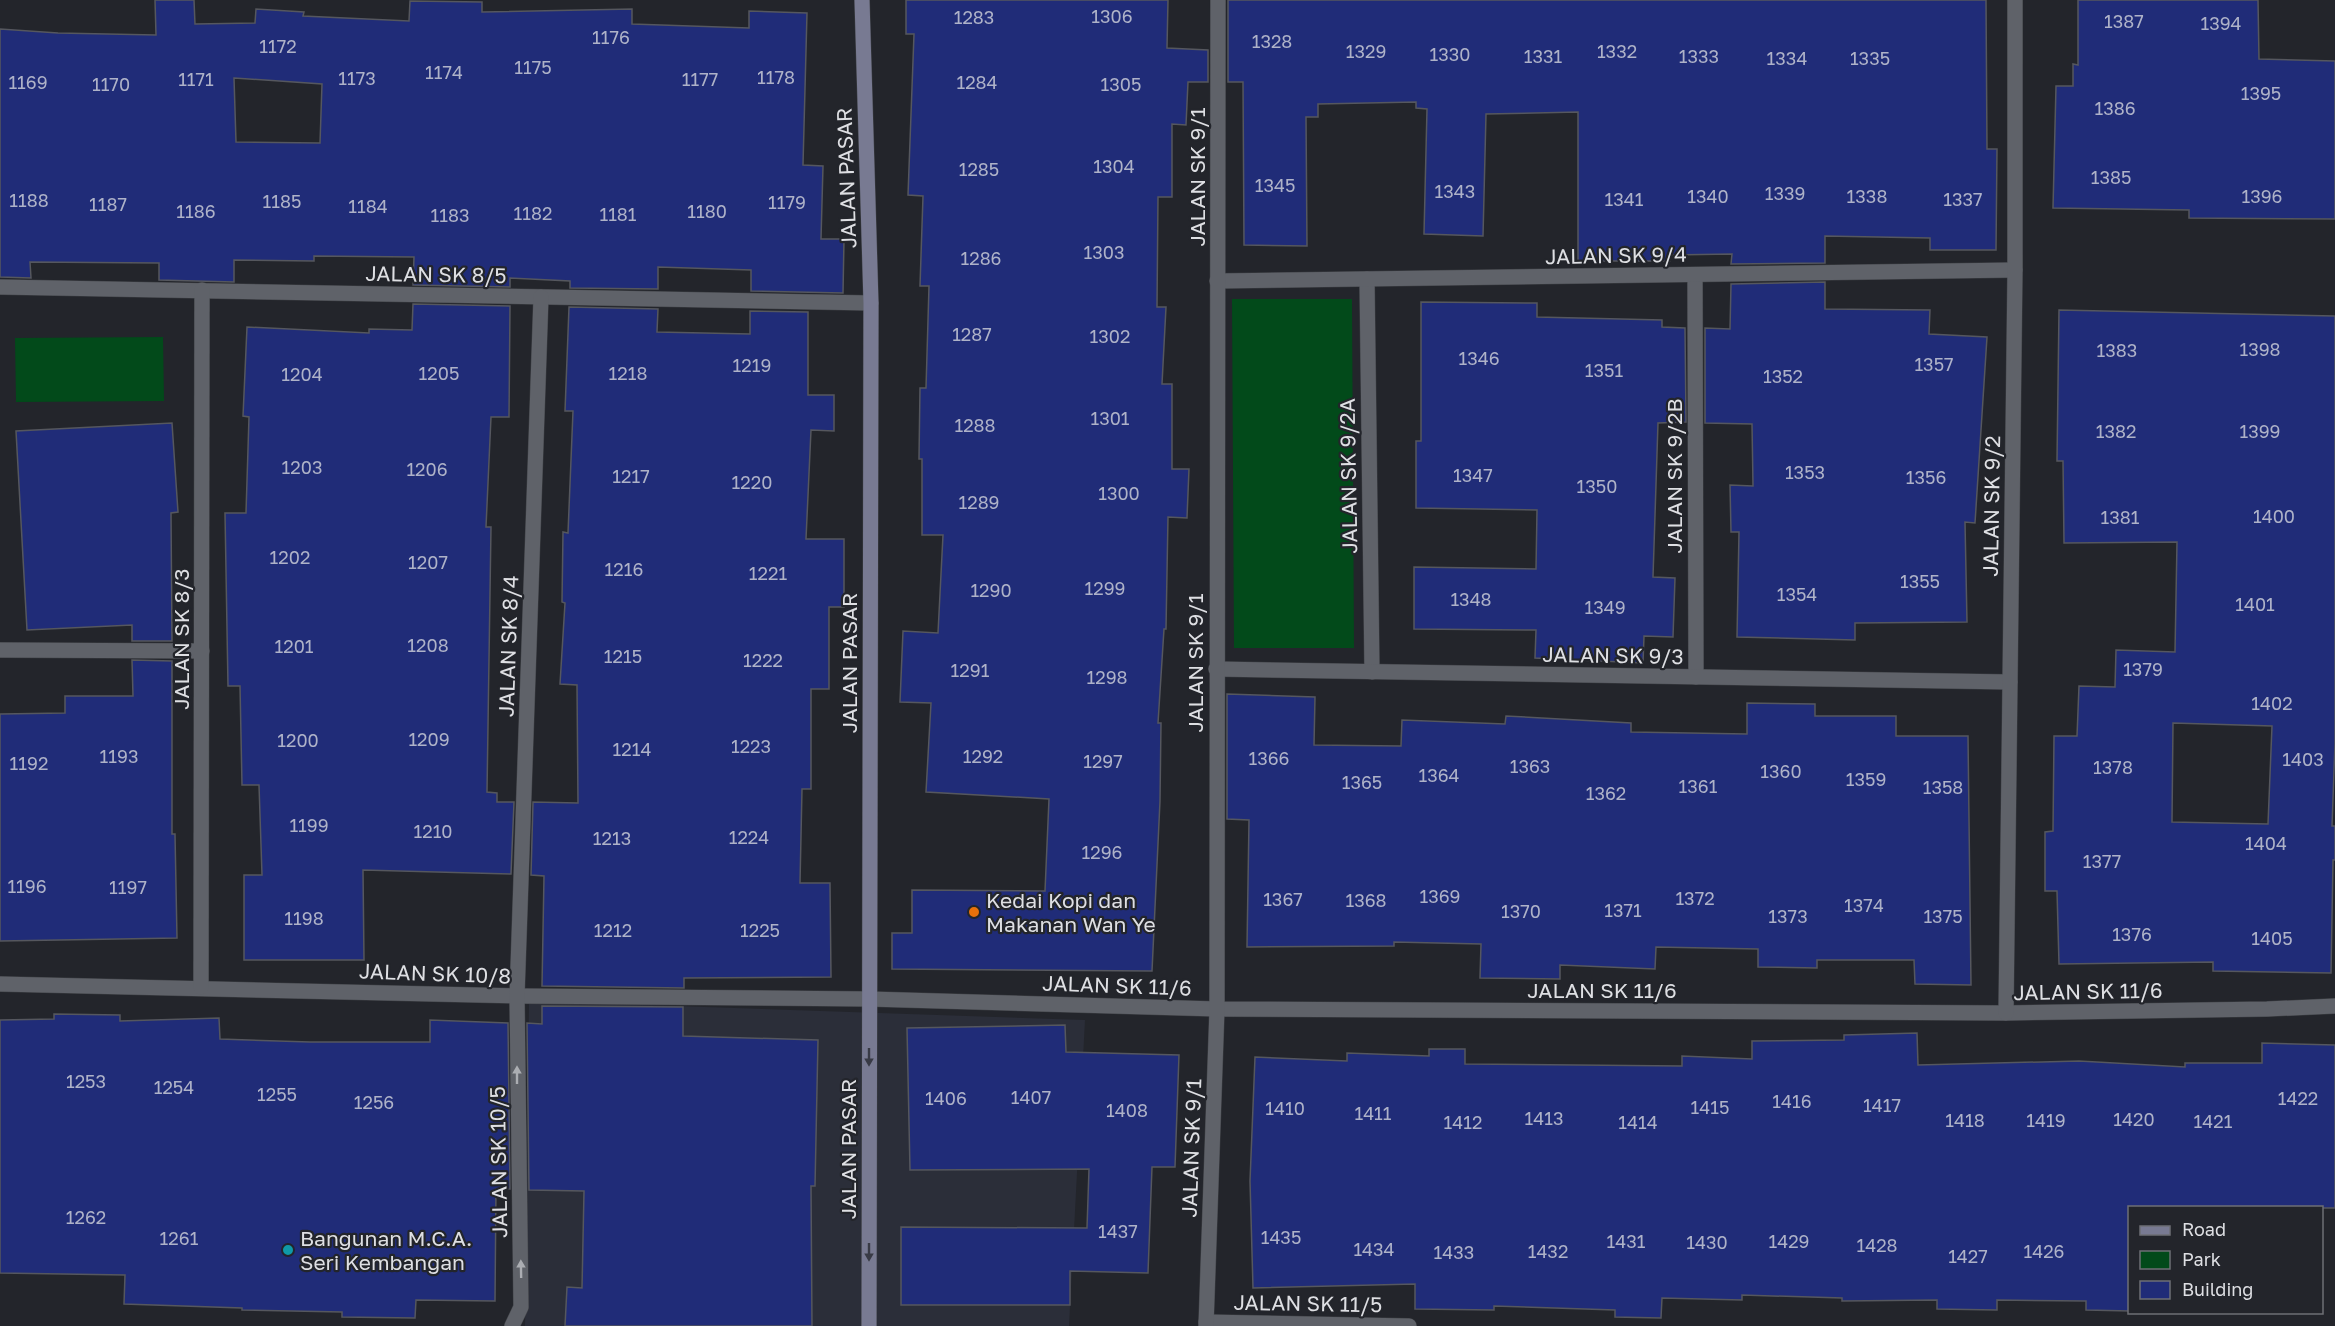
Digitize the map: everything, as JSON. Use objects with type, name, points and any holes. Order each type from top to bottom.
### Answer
[{"type":"street","name":"JALAN PASAR","points":[[862,0],[871,303],[869,1326]]},
{"type":"street","name":"JALAN SK 9/1","points":[[1206,1324],[1217,1009],[1218,0]]},
{"type":"street","name":"JALAN SK 9/2","points":[[2006,1013],[2015,270],[2015,0]]},
{"type":"street","name":"JALAN SK 9/4","points":[[1217,281],[2015,270]]},
{"type":"street","name":"JALAN SK 9/2B","points":[[1695,275],[1696,677]]},
{"type":"street","name":"JALAN SK 9/2A","points":[[1367,279],[1372,672]]},
{"type":"street","name":"JALAN SK 8/5","points":[[0,286],[871,303]]},
{"type":"street","name":"JALAN SK 8/3","points":[[201,290],[201,987]]},
{"type":"street","name":"JALAN SK 8/4","points":[[517,996],[541,297]]},
{"type":"street","points":[[0,650],[202,651]]},
{"type":"street","name":"JALAN SK 9/3","points":[[1216,669],[2010,682]]},
{"type":"street","name":"JALAN SK 10/8","points":[[0,984],[517,996],[869,999]]},
{"type":"street","name":"JALAN SK 10/5","points":[[512,1326],[521,1307],[517,996]]},
{"type":"street","name":"JALAN SK 11/6","points":[[869,999],[1217,1009],[2006,1013],[2335,1006]]},
{"type":"street","name":"JALAN SK 11/5","points":[[1206,1324],[1408,1326]]},
{"type":"shaded area","points":[[529,1001],[1085,1020],[1069,1326],[525,1326]]},
{"type":"green space","points":[[1232,299],[1352,299],[1354,648],[1234,648]]},
{"type":"green space","points":[[163,337],[164,401],[16,402],[15,338]]},
{"type":"building","points":[[155,0],[194,0],[195,24],[255,23],[256,9],[304,12],[303,16],[409,21],[410,1],[482,2],[482,12],[632,9],[632,24],[749,28],[749,11],[807,13],[803,165],[823,166],[821,239],[844,239],[843,293],[751,291],[751,270],[658,267],[658,289],[570,288],[570,281],[510,278],[510,287],[413,285],[414,257],[314,256],[314,261],[234,260],[234,282],[159,280],[159,263],[30,262],[31,278],[0,277],[0,29],[156,35]],"holes":[[[234,78],[322,84],[320,143],[236,142]]]},
{"type":"building","points":[[906,0],[1168,0],[1167,48],[1208,50],[1208,82],[1188,82],[1186,125],[1172,124],[1172,197],[1158,197],[1157,307],[1166,307],[1162,384],[1172,384],[1172,469],[1189,469],[1187,518],[1168,517],[1166,629],[1164,629],[1158,723],[1161,723],[1160,801],[1152,971],[892,969],[892,933],[912,933],[912,890],[1045,891],[1049,799],[926,792],[931,703],[900,702],[903,631],[938,633],[943,535],[922,535],[922,459],[919,459],[920,388],[926,388],[929,286],[920,286],[923,196],[908,195],[914,34],[906,34]]},
{"type":"building","points":[[1228,0],[1986,0],[1987,149],[1997,149],[1996,250],[1930,250],[1930,238],[1825,236],[1825,263],[1731,264],[1732,254],[1670,255],[1670,261],[1578,261],[1578,112],[1486,114],[1483,236],[1424,234],[1427,109],[1416,108],[1416,102],[1318,104],[1318,117],[1306,117],[1307,246],[1244,245],[1243,82],[1228,82]]},
{"type":"building","points":[[2078,0],[2258,0],[2259,59],[2335,61],[2335,219],[2189,218],[2189,210],[2053,208],[2056,86],[2073,86],[2073,64],[2078,65]]},
{"type":"building","points":[[1825,282],[1825,309],[1930,310],[1929,334],[1987,337],[1975,523],[1965,522],[1967,622],[1855,623],[1855,640],[1737,637],[1739,532],[1731,532],[1730,485],[1753,486],[1752,424],[1705,423],[1705,328],[1730,329],[1731,284]]},
{"type":"building","points":[[1421,302],[1537,303],[1537,317],[1662,320],[1662,327],[1685,328],[1686,422],[1658,423],[1653,577],[1675,578],[1673,637],[1644,636],[1643,663],[1535,658],[1536,630],[1414,629],[1414,567],[1536,569],[1537,510],[1416,508],[1416,441],[1421,441]]},
{"type":"building","points":[[413,304],[510,306],[509,417],[491,417],[486,527],[491,527],[487,792],[497,793],[497,802],[514,802],[511,874],[363,870],[364,960],[244,960],[244,875],[262,875],[259,785],[242,785],[240,686],[228,686],[225,513],[246,513],[249,417],[243,416],[247,327],[369,333],[369,329],[412,330]]},
{"type":"building","points":[[569,307],[658,309],[657,332],[750,334],[750,311],[808,312],[808,395],[834,395],[834,431],[811,430],[806,539],[844,539],[844,607],[829,607],[829,689],[811,689],[811,789],[802,789],[800,883],[830,883],[831,977],[684,978],[684,988],[542,986],[544,876],[531,875],[533,802],[578,803],[577,685],[560,684],[565,603],[562,602],[563,532],[568,533],[573,411],[565,411]]},
{"type":"building","points":[[2059,310],[2335,316],[2335,743],[2332,826],[2335,826],[2335,860],[2333,860],[2331,973],[2213,971],[2213,962],[2059,964],[2057,891],[2045,891],[2045,832],[2053,831],[2054,736],[2077,736],[2079,686],[2115,687],[2116,650],[2175,652],[2177,542],[2064,543],[2063,461],[2057,461]],"holes":[[[2173,723],[2272,726],[2268,824],[2172,822]]]},
{"type":"building","points":[[172,423],[178,512],[171,513],[172,641],[132,641],[132,625],[27,630],[16,431]]},
{"type":"building","points":[[132,660],[172,661],[172,834],[175,834],[177,938],[0,941],[0,714],[65,713],[65,696],[133,696]]},
{"type":"building","points":[[1227,694],[1315,697],[1314,745],[1401,746],[1402,720],[1505,724],[1506,716],[1631,723],[1631,732],[1747,734],[1747,703],[1815,704],[1815,716],[1896,716],[1896,736],[1968,736],[1971,985],[1915,984],[1914,960],[1817,960],[1817,968],[1758,967],[1758,949],[1656,947],[1655,969],[1560,965],[1560,979],[1480,978],[1481,944],[1394,942],[1394,946],[1247,947],[1249,820],[1227,819]]},
{"type":"building","points":[[542,1006],[683,1007],[683,1036],[818,1040],[815,1186],[811,1186],[812,1326],[565,1326],[567,1287],[582,1288],[584,1191],[529,1190],[527,1023],[542,1024]]},
{"type":"building","points":[[54,1014],[120,1015],[120,1021],[219,1018],[220,1039],[310,1042],[430,1042],[430,1020],[508,1023],[510,1189],[496,1189],[495,1301],[416,1300],[415,1318],[342,1317],[342,1312],[124,1304],[125,1275],[0,1273],[0,1020],[54,1019]]},
{"type":"building","points":[[1065,1025],[1066,1052],[1179,1055],[1175,1167],[1152,1167],[1148,1273],[1070,1271],[1070,1305],[901,1305],[901,1227],[1087,1228],[1089,1169],[910,1170],[907,1028]]},
{"type":"building","points":[[1917,1033],[1918,1065],[2079,1061],[2185,1067],[2185,1063],[2262,1063],[2262,1043],[2335,1045],[2335,1208],[2323,1208],[2323,1206],[2128,1206],[2128,1311],[2086,1310],[2086,1301],[1997,1300],[1997,1310],[1937,1309],[1937,1300],[1842,1301],[1842,1298],[1742,1295],[1742,1300],[1662,1298],[1661,1318],[1615,1317],[1615,1310],[1494,1306],[1494,1310],[1415,1309],[1415,1284],[1253,1288],[1250,1181],[1255,1057],[1347,1061],[1347,1053],[1429,1056],[1429,1049],[1465,1049],[1465,1064],[1682,1066],[1682,1056],[1752,1059],[1752,1041],[1844,1040],[1844,1035]]},
{"type":"place","name":"Kedai Kopi dan Makanan Wan Ye","points":[[974,912]]},
{"type":"place","name":"Bangunan M.C.A. Seri Kembangan","points":[[288,1250]]}]
